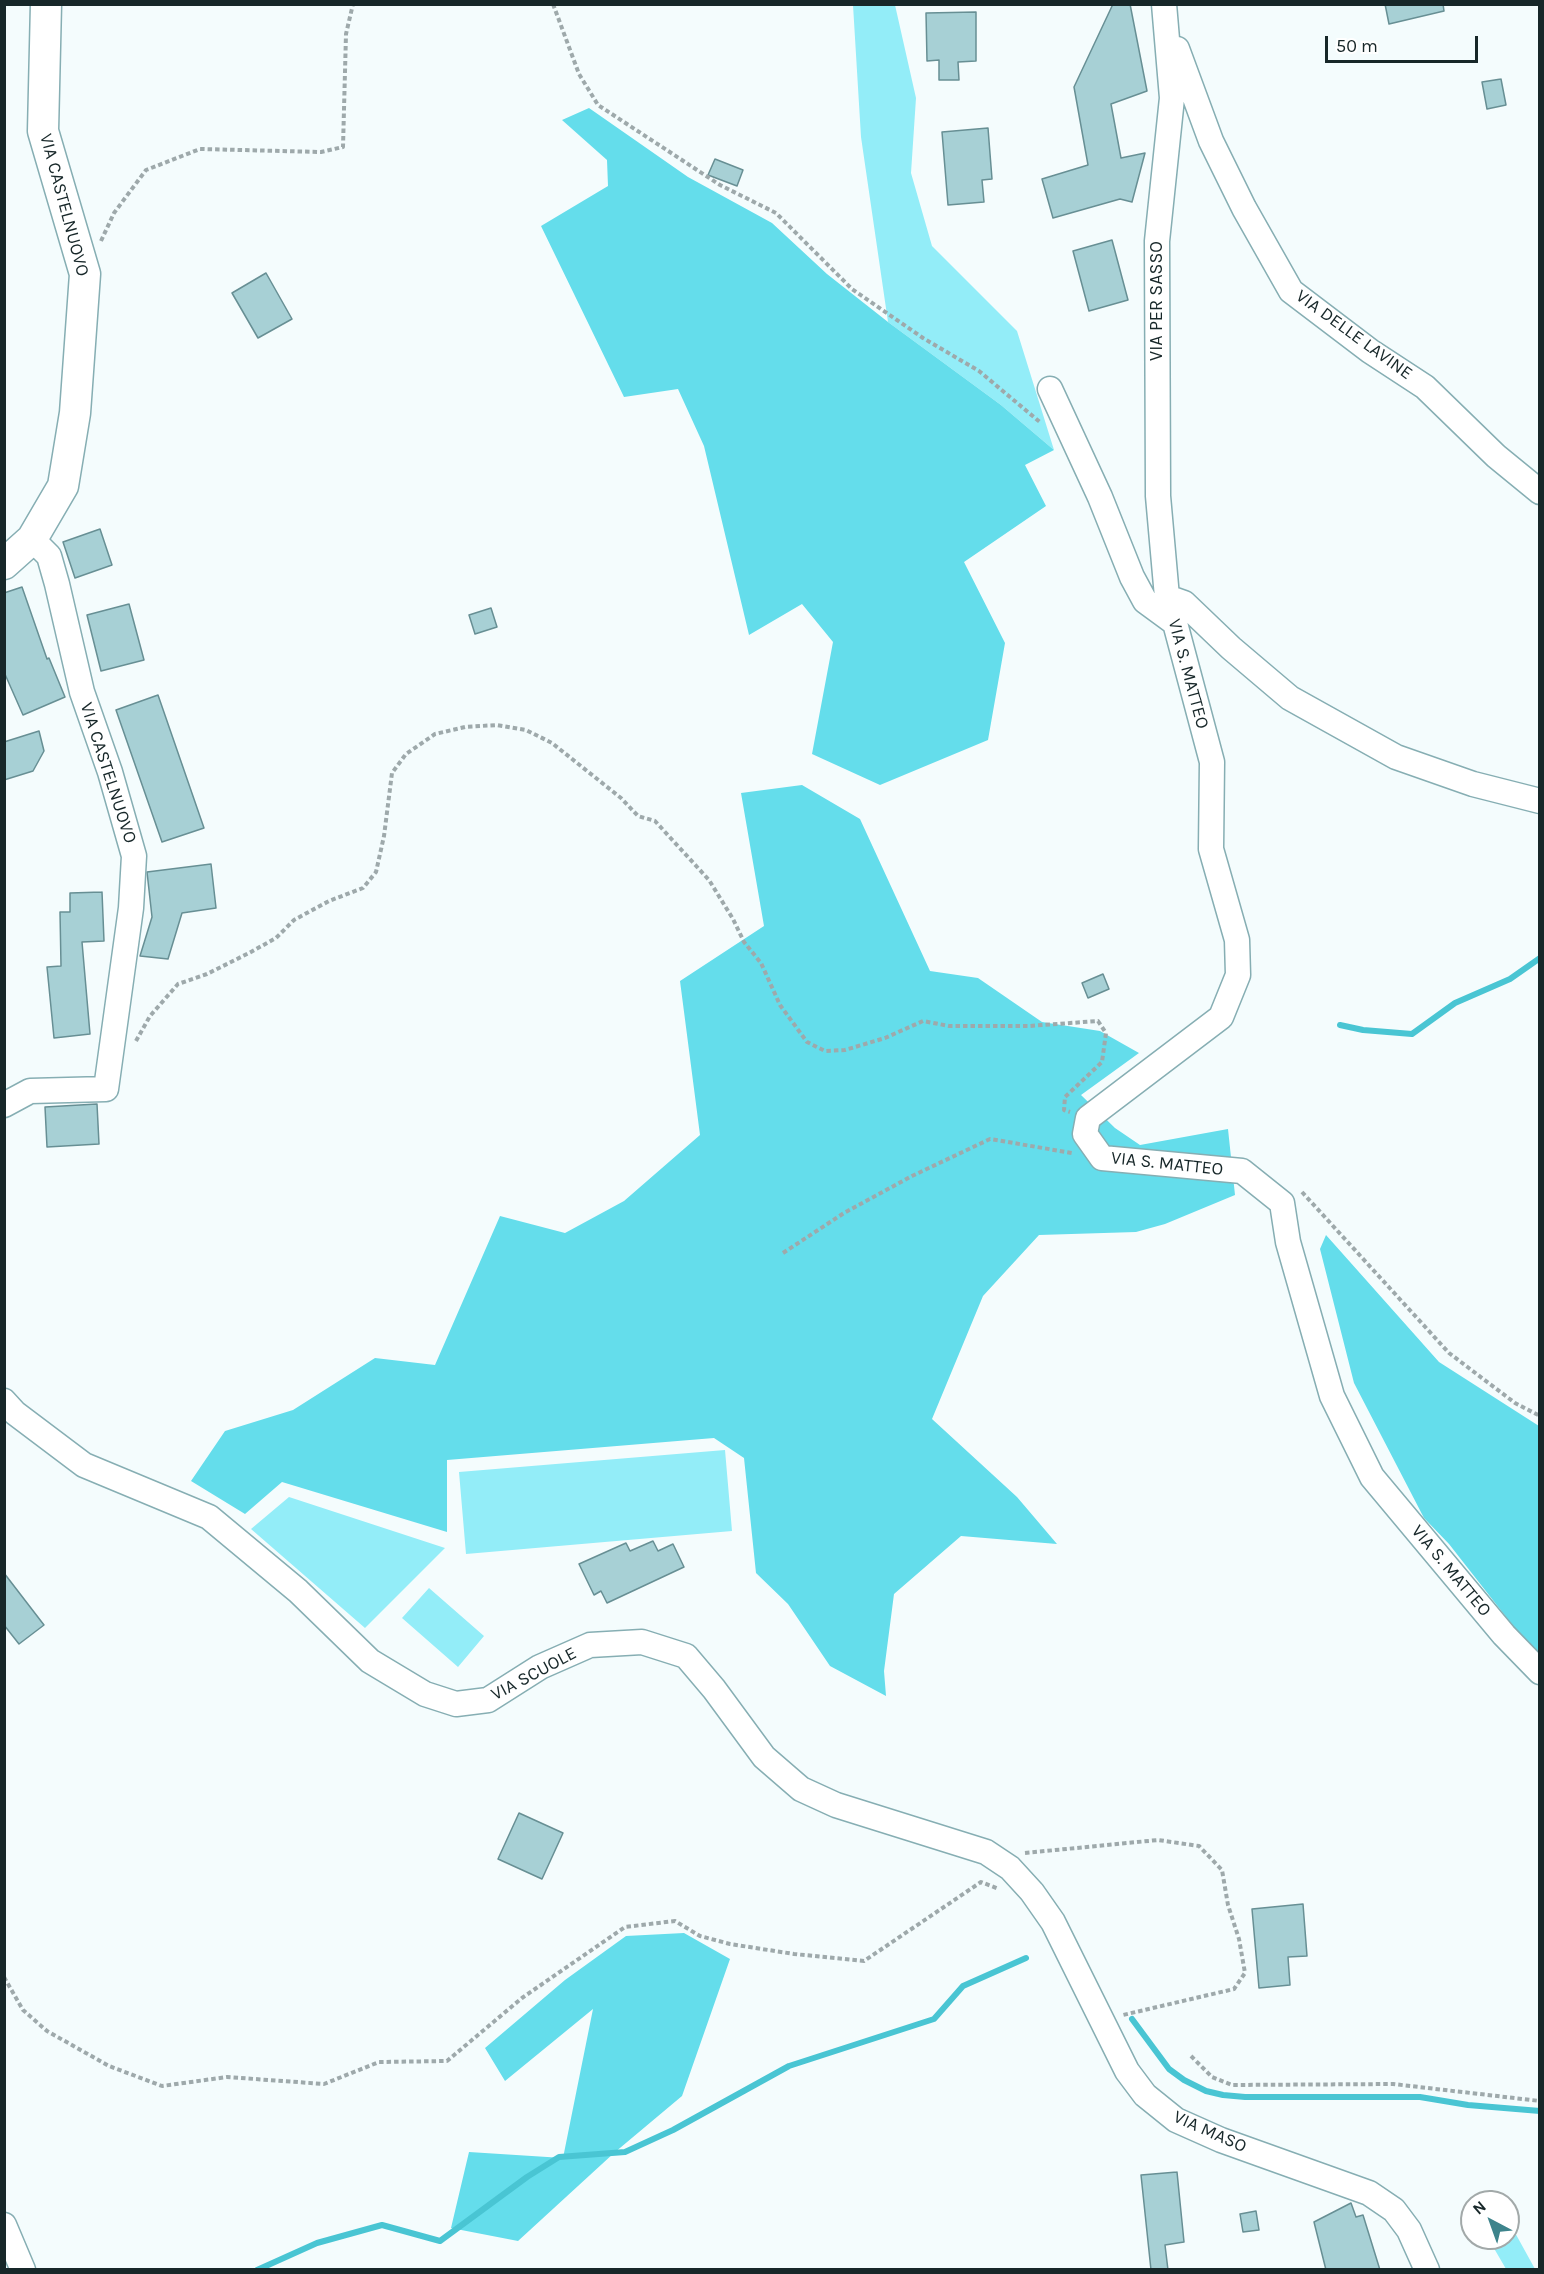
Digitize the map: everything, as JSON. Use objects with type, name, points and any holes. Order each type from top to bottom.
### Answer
[{"type":"street","name":"VIA CASTELNUOVO","points":[[4,564],[32,539],[63,486],[75,412],[85,274],[43,131],[46,4]]},
{"type":"street","name":"VIA DELLE LAVINE","points":[[1164,6],[1186,76],[1211,141],[1244,208],[1291,291],[1370,351],[1425,387],[1496,456],[1539,492]]},
{"type":"street","name":"VIA PER SASSO","points":[[1164,6],[1172,98],[1157,241],[1157,334],[1158,496],[1167,597]]},
{"type":"street","points":[[1050,389],[1100,497],[1132,577],[1145,601],[1175,623]]},
{"type":"street","name":"VIA CASTELNUOVO","points":[[4,1105],[30,1091],[106,1089],[131,908],[135,856],[110,772],[82,692],[49,556],[32,539]]},
{"type":"street","name":"VIA S. MATTEO","points":[[1167,597],[1212,762],[1211,849],[1237,940],[1238,975],[1221,1017],[1088,1118],[1085,1134],[1102,1158],[1242,1171],[1282,1203],[1288,1242],[1332,1396],[1372,1477],[1504,1635],[1539,1672]]},
{"type":"street","points":[[1167,597],[1184,603],[1231,648],[1290,698],[1396,757],[1473,784],[1539,801]]},
{"type":"street","name":"VIA SCUOLE","points":[[4,1401],[15,1413],[84,1465],[209,1517],[298,1591],[370,1661],[425,1694],[456,1704],[488,1700],[540,1667],[590,1645],[642,1642],[686,1656],[714,1689],[764,1757],[801,1790],[836,1806],[986,1852],[1003,1873]]},
{"type":"street","name":"VIA MASO","points":[[1003,1873],[1032,1892],[1053,1922],[1127,2071],[1145,2095],[1176,2120],[1221,2140],[1369,2193],[1394,2210],[1409,2230],[1427,2270]]},
{"type":"street","points":[[4,2225],[22,2270]]},
{"type":"path","points":[[85,274],[114,213],[146,170],[200,149],[321,152],[343,147],[346,34],[353,4]]},
{"type":"path","points":[[553,4],[579,74],[598,105],[720,185],[776,213],[852,289],[923,338],[979,371],[1045,427]]},
{"type":"path","points":[[135,1043],[150,1016],[178,984],[207,974],[249,953],[276,938],[294,920],[329,901],[363,888],[376,872],[384,836],[392,773],[406,754],[435,734],[465,727],[497,725],[526,730],[552,743],[621,798],[638,816],[655,821],[709,880],[744,942],[761,963],[780,1005],[807,1042],[825,1051],[845,1050],[885,1038],[923,1021],[949,1026],[1029,1026],[1098,1021],[1106,1033],[1102,1062],[1065,1097],[1064,1110],[1088,1118]]},
{"type":"path","points":[[783,1253],[864,1202],[990,1139],[1102,1158]]},
{"type":"path","points":[[1299,1189],[1449,1353],[1515,1403],[1539,1416]]},
{"type":"path","points":[[4,1977],[23,2010],[47,2031],[109,2066],[162,2086],[227,2077],[324,2084],[379,2062],[447,2061],[522,1998],[625,1927],[675,1921],[700,1936],[730,1944],[794,1954],[864,1961],[981,1882],[1003,1873],[1028,1853],[1158,1840],[1199,1846],[1222,1870],[1245,1972],[1234,1989],[1102,2019]]},
{"type":"path","points":[[1191,2056],[1212,2077],[1232,2085],[1394,2084],[1539,2101]]},
{"type":"shaded area","points":[[853,5],[895,5],[916,98],[911,173],[932,246],[1017,331],[1054,450],[1001,405],[888,322],[861,137]]},
{"type":"shaded area","points":[[589,108],[688,177],[772,223],[827,274],[1001,405],[1054,450],[1025,465],[1046,506],[964,562],[1005,643],[988,740],[880,785],[812,754],[833,642],[802,604],[749,635],[704,446],[678,389],[624,397],[541,226],[608,186],[607,160],[562,120]]},
{"type":"shaded area","points":[[802,785],[860,819],[930,971],[978,978],[1042,1022],[1100,1031],[1139,1053],[1081,1095],[1115,1128],[1140,1145],[1228,1129],[1235,1195],[1165,1224],[1136,1232],[1039,1235],[983,1296],[932,1419],[1017,1497],[1057,1544],[961,1536],[894,1594],[884,1671],[886,1696],[830,1666],[788,1604],[756,1573],[744,1458],[714,1438],[447,1460],[447,1532],[282,1482],[245,1514],[191,1481],[225,1431],[293,1410],[375,1358],[435,1365],[500,1216],[565,1233],[624,1201],[700,1135],[680,981],[764,926],[741,793]]},
{"type":"shaded area","points":[[1326,1235],[1439,1362],[1539,1426],[1539,1659],[1449,1544],[1424,1518],[1354,1383],[1320,1249]]},
{"type":"shaded area","points":[[725,1450],[732,1531],[466,1554],[459,1472]]},
{"type":"shaded area","points":[[289,1497],[445,1548],[365,1628],[251,1529]]},
{"type":"shaded area","points":[[429,1588],[484,1636],[458,1667],[402,1618]]},
{"type":"shaded area","points":[[684,1933],[730,1959],[682,2096],[614,2153],[518,2241],[451,2228],[469,2152],[563,2158],[593,2009],[505,2081],[485,2048],[565,1980],[626,1936]]},
{"type":"shaded area","points":[[1520,2242],[1535,2269],[1506,2269],[1495,2250],[1520,2250]]},
{"type":"building","points":[[1113,4],[1130,4],[1147,91],[1111,104],[1121,158],[1145,153],[1132,202],[1120,199],[1053,218],[1042,179],[1088,165],[1074,87]]},
{"type":"building","points":[[1385,4],[1443,4],[1444,11],[1389,24]]},
{"type":"building","points":[[976,12],[976,61],[958,62],[959,80],[939,80],[939,60],[927,61],[926,13]]},
{"type":"building","points":[[1501,79],[1506,105],[1487,109],[1482,82]]},
{"type":"building","points":[[988,128],[992,179],[982,180],[984,202],[948,205],[942,132]]},
{"type":"building","points":[[715,159],[743,170],[737,186],[708,175]]},
{"type":"building","points":[[1112,240],[1128,300],[1089,311],[1073,251]]},
{"type":"building","points":[[266,273],[292,319],[258,338],[232,293]]},
{"type":"building","points":[[100,529],[112,565],[75,578],[63,542]]},
{"type":"building","points":[[22,587],[47,659],[49,658],[65,697],[23,715],[4,672],[4,593]]},
{"type":"building","points":[[129,604],[144,660],[101,671],[87,615]]},
{"type":"building","points":[[491,608],[497,627],[475,634],[469,615]]},
{"type":"building","points":[[158,695],[204,828],[162,842],[116,710]]},
{"type":"building","points":[[39,731],[44,751],[33,771],[4,780],[4,742]]},
{"type":"building","points":[[211,864],[216,908],[182,913],[168,959],[140,956],[152,917],[147,872]]},
{"type":"building","points":[[102,892],[104,941],[82,942],[90,1034],[54,1038],[47,967],[61,966],[60,912],[70,912],[70,893]]},
{"type":"building","points":[[1103,974],[1109,989],[1088,998],[1082,983]]},
{"type":"building","points":[[97,1104],[99,1144],[47,1147],[45,1107]]},
{"type":"building","points":[[653,1541],[658,1551],[673,1544],[684,1567],[607,1603],[601,1591],[594,1595],[579,1564],[626,1543],[630,1551]]},
{"type":"building","points":[[4,1573],[44,1625],[19,1644],[4,1625]]},
{"type":"building","points":[[519,1813],[563,1833],[542,1879],[498,1859]]},
{"type":"building","points":[[1303,1904],[1307,1956],[1288,1957],[1290,1985],[1259,1988],[1252,1909]]},
{"type":"building","points":[[1177,2172],[1184,2242],[1165,2245],[1168,2270],[1151,2270],[1141,2175]]},
{"type":"building","points":[[1351,2203],[1356,2217],[1363,2215],[1380,2270],[1326,2270],[1314,2222]]},
{"type":"building","points":[[1256,2211],[1259,2230],[1243,2232],[1240,2214]]},
{"type":"waterway","points":[[1340,1025],[1363,1030],[1412,1034],[1455,1003],[1510,979],[1540,958]]},
{"type":"waterway","points":[[257,2270],[317,2243],[382,2225],[440,2241],[527,2177],[559,2157],[625,2152],[673,2130],[789,2066],[934,2019],[963,1986],[1026,1958]]},
{"type":"waterway","points":[[1132,2019],[1169,2069],[1206,2091],[1223,2095],[1420,2097],[1468,2105],[1540,2111]]}]
